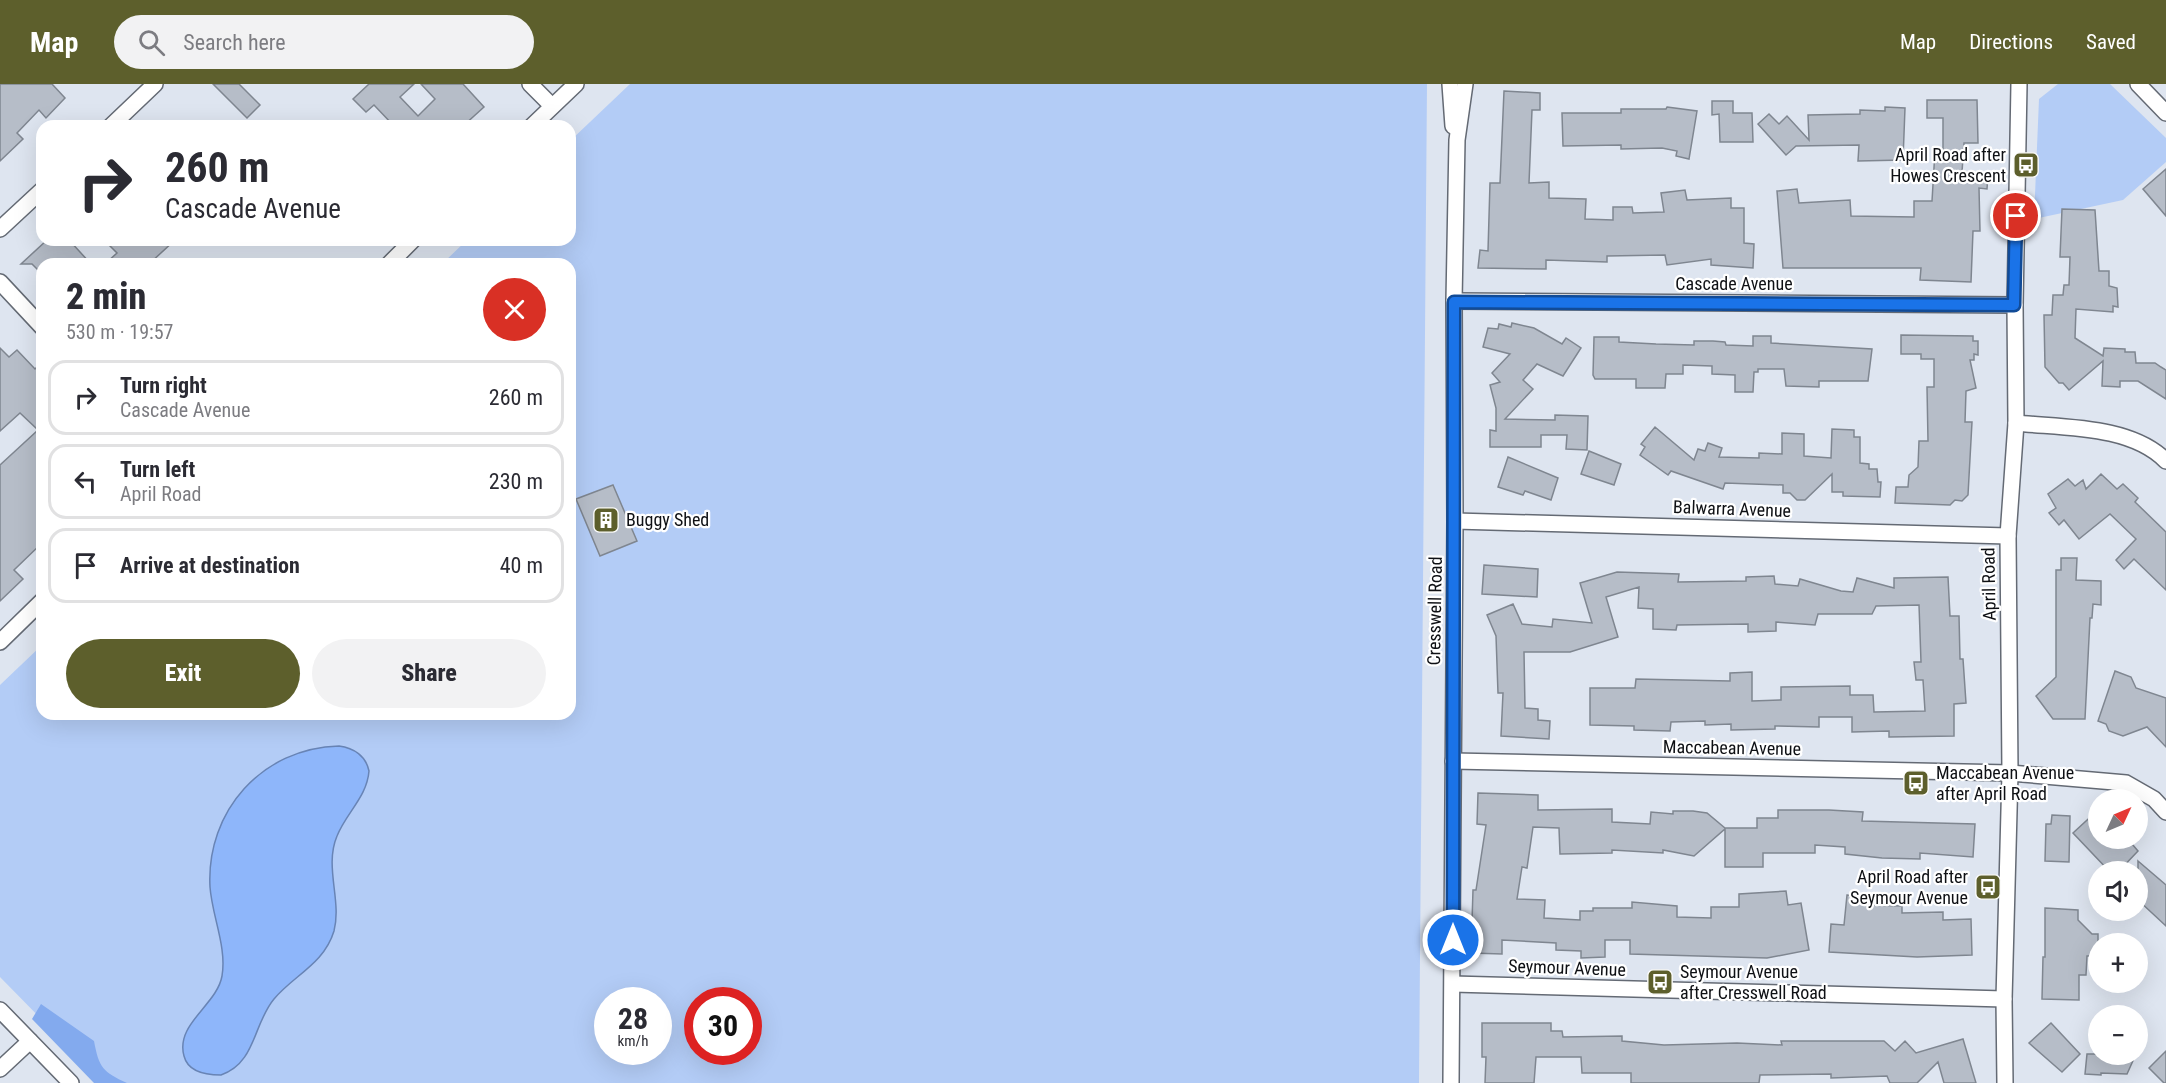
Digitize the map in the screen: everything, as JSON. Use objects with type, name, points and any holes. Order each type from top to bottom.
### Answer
[{"type":"street","points":[[117,120],[155,84]]},
{"type":"street","points":[[530,84],[552,106]]},
{"type":"street","points":[[538,120],[576,84]]},
{"type":"street","name":"Cresswell Road","points":[[1450,84],[1453,132],[1456,140]]},
{"type":"street","name":"Cresswell Road","points":[[1451,1083],[1456,140],[1465,84]]},
{"type":"street","name":"April Road","points":[[2005,1083],[2004,999],[2010,773],[2008,536],[2016,423],[2014,305],[2019,84]]},
{"type":"street","points":[[2138,84],[2166,113]]},
{"type":"street","points":[[0,229],[36,196]]},
{"type":"street","points":[[394,258],[407,246]]},
{"type":"street","points":[[0,282],[36,321]]},
{"type":"street","name":"Cascade Avenue","points":[[1454,302],[2014,305]]},
{"type":"street","points":[[2016,423],[2123,435],[2156,450],[2166,461]]},
{"type":"street","name":"Balwarra Avenue","points":[[1455,521],[2008,536]]},
{"type":"street","points":[[0,642],[36,607]]},
{"type":"street","name":"Maccabean Avenue","points":[[1453,762],[2010,773],[2126,783],[2154,799],[2166,812]]},
{"type":"street","name":"Seymour Avenue","points":[[1453,984],[2004,999]]},
{"type":"street","points":[[0,1010],[70,1083]]},
{"type":"street","points":[[0,1069],[30,1041]]},
{"type":"shaded area","points":[[630,84],[1427,84],[1419,1083],[104,1083],[0,977],[0,685],[36,651],[36,720],[576,720],[576,258],[448,258],[461,246],[576,246],[576,135]]},
{"type":"shaded area","points":[[2058,84],[2110,84],[2166,138],[2166,162],[2123,200],[2034,219],[2039,99]]},
{"type":"shaded area","points":[[339,746],[358,754],[365,761],[369,771],[364,789],[341,828],[333,848],[332,872],[336,907],[334,931],[316,961],[274,999],[241,1062],[221,1075],[198,1071],[189,1066],[186,1061],[183,1045],[185,1034],[213,996],[222,976],[223,954],[210,887],[211,859],[218,833],[229,810],[244,789],[263,771],[286,758],[311,750]]},
{"type":"shaded area","points":[[41,1004],[94,1041],[103,1068],[112,1076],[127,1083],[94,1083],[32,1019]]},
{"type":"building","points":[[0,84],[52,84],[65,98],[46,118],[39,110],[17,133],[23,139],[0,161]]},
{"type":"building","points":[[213,84],[239,84],[260,105],[247,118]]},
{"type":"building","points":[[369,84],[414,84],[400,97],[418,116],[435,99],[421,84],[463,84],[484,107],[470,120],[388,120],[374,105],[366,112],[353,99]]},
{"type":"building","points":[[1504,91],[1540,93],[1540,110],[1532,110],[1529,183],[1549,182],[1549,198],[1586,199],[1585,219],[1613,220],[1613,207],[1632,207],[1633,213],[1664,212],[1661,193],[1685,190],[1687,200],[1731,198],[1731,208],[1744,208],[1744,243],[1754,244],[1753,268],[1711,265],[1711,259],[1667,265],[1665,255],[1607,256],[1607,262],[1546,260],[1546,269],[1478,268],[1480,250],[1488,251],[1490,183],[1500,183]]},
{"type":"building","points":[[1927,100],[1977,100],[1978,143],[1964,143],[1962,172],[1988,174],[1987,189],[1979,188],[1980,231],[1973,231],[1971,282],[1920,280],[1921,268],[1783,268],[1777,191],[1797,189],[1799,203],[1850,200],[1851,216],[1914,217],[1914,201],[1932,201],[1935,151],[1943,152],[1943,118],[1927,118]]},
{"type":"building","points":[[1712,101],[1733,101],[1733,113],[1752,113],[1753,142],[1720,142],[1719,114],[1712,115]]},
{"type":"building","points":[[1667,107],[1697,111],[1689,159],[1676,156],[1677,151],[1662,148],[1621,149],[1621,145],[1563,146],[1562,113],[1621,113],[1621,109],[1666,109]]},
{"type":"building","points":[[1885,107],[1905,108],[1903,160],[1858,161],[1859,145],[1796,146],[1786,155],[1758,124],[1769,114],[1779,124],[1787,116],[1809,140],[1808,115],[1860,114],[1860,110],[1885,111]]},
{"type":"building","points":[[2166,169],[2166,216],[2143,189]]},
{"type":"building","points":[[2062,209],[2095,210],[2099,271],[2109,271],[2109,286],[2117,288],[2118,307],[2113,306],[2113,312],[2076,309],[2075,338],[2103,356],[2104,348],[2125,349],[2125,352],[2135,352],[2136,363],[2155,363],[2166,370],[2166,399],[2138,381],[2120,381],[2120,387],[2102,386],[2103,361],[2069,390],[2063,383],[2059,383],[2045,367],[2044,315],[2052,315],[2053,295],[2063,295],[2064,285],[2069,285],[2070,257],[2060,257]]},
{"type":"building","points":[[40,246],[74,246],[86,258],[36,258],[36,268],[32,264],[21,264]]},
{"type":"building","points":[[110,246],[168,246],[156,258],[112,258],[117,253]]},
{"type":"building","points":[[1512,323],[1534,328],[1562,344],[1566,338],[1581,348],[1563,376],[1537,364],[1523,380],[1533,389],[1505,419],[1555,420],[1555,415],[1588,416],[1587,450],[1566,449],[1567,435],[1541,435],[1541,447],[1490,447],[1490,430],[1496,431],[1496,408],[1490,385],[1500,382],[1492,373],[1510,354],[1483,347],[1488,328],[1498,329],[1499,324],[1511,327]]},
{"type":"building","points":[[1901,335],[1973,336],[1973,341],[1978,341],[1978,355],[1974,354],[1974,360],[1970,360],[1976,388],[1966,391],[1965,422],[1972,422],[1968,495],[1962,501],[1955,500],[1950,505],[1895,503],[1896,487],[1908,487],[1909,475],[1918,467],[1919,441],[1928,441],[1927,387],[1934,387],[1934,359],[1921,359],[1921,354],[1901,354]]},
{"type":"building","points":[[1753,336],[1771,336],[1771,343],[1872,349],[1868,381],[1819,381],[1819,387],[1786,386],[1784,369],[1758,369],[1758,372],[1754,372],[1753,392],[1735,392],[1735,375],[1712,374],[1712,366],[1683,365],[1683,374],[1666,374],[1665,388],[1636,388],[1636,379],[1595,379],[1593,375],[1594,337],[1619,337],[1619,342],[1694,345],[1694,341],[1713,341],[1725,342],[1726,345],[1753,346]]},
{"type":"building","points":[[0,348],[9,357],[17,350],[36,368],[36,428],[20,413],[0,431]]},
{"type":"building","points":[[1655,427],[1694,460],[1698,449],[1705,451],[1708,443],[1722,448],[1719,457],[1759,458],[1759,453],[1782,454],[1782,433],[1804,434],[1804,456],[1831,458],[1832,429],[1854,430],[1854,437],[1860,437],[1860,463],[1869,464],[1869,469],[1877,469],[1878,482],[1881,482],[1880,497],[1843,496],[1843,492],[1832,492],[1832,474],[1805,500],[1797,500],[1790,493],[1783,493],[1783,485],[1725,483],[1723,489],[1671,471],[1668,475],[1640,455],[1645,447],[1641,444]]},
{"type":"building","points":[[36,432],[36,549],[14,570],[23,579],[0,601],[0,465]]},
{"type":"building","points":[[1589,451],[1621,464],[1614,485],[1581,474]]},
{"type":"building","points":[[1508,457],[1558,478],[1551,500],[1525,491],[1523,495],[1498,487]]},
{"type":"building","points":[[2101,474],[2117,489],[2123,484],[2138,498],[2135,502],[2166,532],[2166,590],[2134,559],[2124,569],[2116,560],[2136,539],[2110,514],[2079,539],[2064,520],[2059,525],[2049,513],[2056,508],[2048,494],[2068,479],[2075,486],[2083,480],[2086,489]]},
{"type":"building","name":"Buggy Shed","points":[[613,485],[637,541],[600,556],[576,499]]},
{"type":"building","points":[[2061,558],[2077,558],[2076,580],[2101,581],[2101,605],[2093,604],[2092,618],[2090,618],[2085,719],[2053,719],[2036,696],[2056,677],[2056,570],[2061,570]]},
{"type":"building","points":[[1484,565],[1538,569],[1537,597],[1482,594]]},
{"type":"building","points":[[1617,572],[1679,574],[1678,582],[1746,581],[1746,577],[1774,576],[1775,584],[1798,586],[1800,579],[1841,591],[1853,592],[1857,578],[1894,588],[1894,578],[1948,577],[1950,616],[1959,616],[1960,659],[1963,659],[1966,703],[1954,704],[1954,736],[1889,737],[1889,731],[1852,732],[1852,717],[1819,717],[1819,727],[1775,726],[1775,729],[1731,730],[1731,724],[1705,725],[1705,721],[1671,722],[1670,731],[1634,730],[1634,726],[1590,725],[1590,688],[1635,688],[1636,679],[1730,681],[1730,673],[1752,672],[1752,701],[1781,700],[1781,687],[1850,686],[1850,695],[1873,695],[1874,712],[1925,711],[1923,680],[1916,680],[1914,662],[1921,662],[1919,605],[1876,606],[1872,614],[1818,614],[1815,625],[1776,622],[1776,631],[1748,632],[1748,624],[1677,625],[1676,630],[1653,629],[1653,609],[1638,608],[1639,587],[1606,597],[1618,637],[1570,652],[1524,652],[1525,708],[1538,709],[1538,720],[1550,721],[1549,739],[1501,736],[1503,693],[1498,693],[1496,636],[1487,615],[1513,604],[1522,624],[1552,627],[1553,619],[1592,623],[1580,583]]},
{"type":"building","points":[[2115,671],[2131,677],[2136,688],[2166,698],[2166,747],[2147,727],[2123,736],[2109,731],[2106,724],[2098,721]]},
{"type":"building","points":[[1478,793],[1538,795],[1538,810],[1612,809],[1612,822],[1650,824],[1651,812],[1673,814],[1673,811],[1693,811],[1707,813],[1725,828],[1757,828],[1757,818],[1778,818],[1778,810],[1829,810],[1863,812],[1862,821],[1975,824],[1973,857],[1920,853],[1920,859],[1882,858],[1845,854],[1845,847],[1815,845],[1815,853],[1763,853],[1763,867],[1725,867],[1725,829],[1694,856],[1663,850],[1663,853],[1612,850],[1612,853],[1560,854],[1559,828],[1533,827],[1527,868],[1522,867],[1517,899],[1545,900],[1544,918],[1580,920],[1580,911],[1593,911],[1593,908],[1632,908],[1632,902],[1677,906],[1677,917],[1711,918],[1711,907],[1739,907],[1739,894],[1786,891],[1788,905],[1801,903],[1809,950],[1767,958],[1630,954],[1630,940],[1605,940],[1605,957],[1581,958],[1581,951],[1556,950],[1556,943],[1502,940],[1502,954],[1471,953],[1473,890],[1476,890],[1486,825],[1477,824]]},
{"type":"building","points":[[2052,815],[2070,816],[2069,862],[2045,861],[2046,824],[2051,824]]},
{"type":"building","points":[[2088,819],[2088,849],[2073,833]]},
{"type":"building","points":[[2088,849],[2136,849],[2138,851],[2128,861],[2100,861]]},
{"type":"building","points":[[2148,870],[2166,885],[2166,926],[2148,909]]},
{"type":"building","points":[[1847,895],[1869,897],[1868,905],[1902,906],[1902,913],[1943,912],[1943,920],[1971,919],[1972,955],[1917,957],[1829,952],[1831,924],[1844,925]]},
{"type":"building","points":[[2045,908],[2078,910],[2078,920],[2091,933],[2088,933],[2086,975],[2079,975],[2079,1000],[2042,999],[2043,957],[2045,957]]},
{"type":"building","points":[[1482,1023],[1551,1023],[1551,1031],[1562,1031],[1563,1037],[1622,1036],[1622,1041],[1664,1045],[1737,1043],[1782,1045],[1781,1041],[1884,1041],[1895,1051],[1905,1041],[1916,1053],[1963,1039],[1976,1083],[1944,1083],[1938,1062],[1917,1083],[1890,1083],[1887,1076],[1831,1078],[1831,1074],[1760,1075],[1759,1083],[1631,1083],[1631,1073],[1582,1073],[1581,1057],[1536,1057],[1534,1083],[1485,1083],[1486,1057],[1482,1057]]},
{"type":"building","points":[[2051,1023],[2080,1054],[2062,1072],[2029,1043]]},
{"type":"building","points":[[2166,1051],[2166,1083],[2164,1083],[2149,1068]]},
{"type":"building","points":[[2087,1054],[2088,1065],[2131,1065],[2127,1074],[2085,1074]]},
{"type":"place","name":"April Road after Howes Crescent","points":[[2026,165]]},
{"type":"place","name":"Buggy Shed","points":[[606,520]]},
{"type":"place","name":"Maccabean Avenue after April Road","points":[[1916,783]]},
{"type":"place","name":"April Road after Seymour Avenue","points":[[1988,887]]},
{"type":"place","name":"Seymour Avenue after Cresswell Road","points":[[1660,982]]},
{"type":"route","points":[[1453,940],[1454,302],[2014,305],[2016,216]]}]
